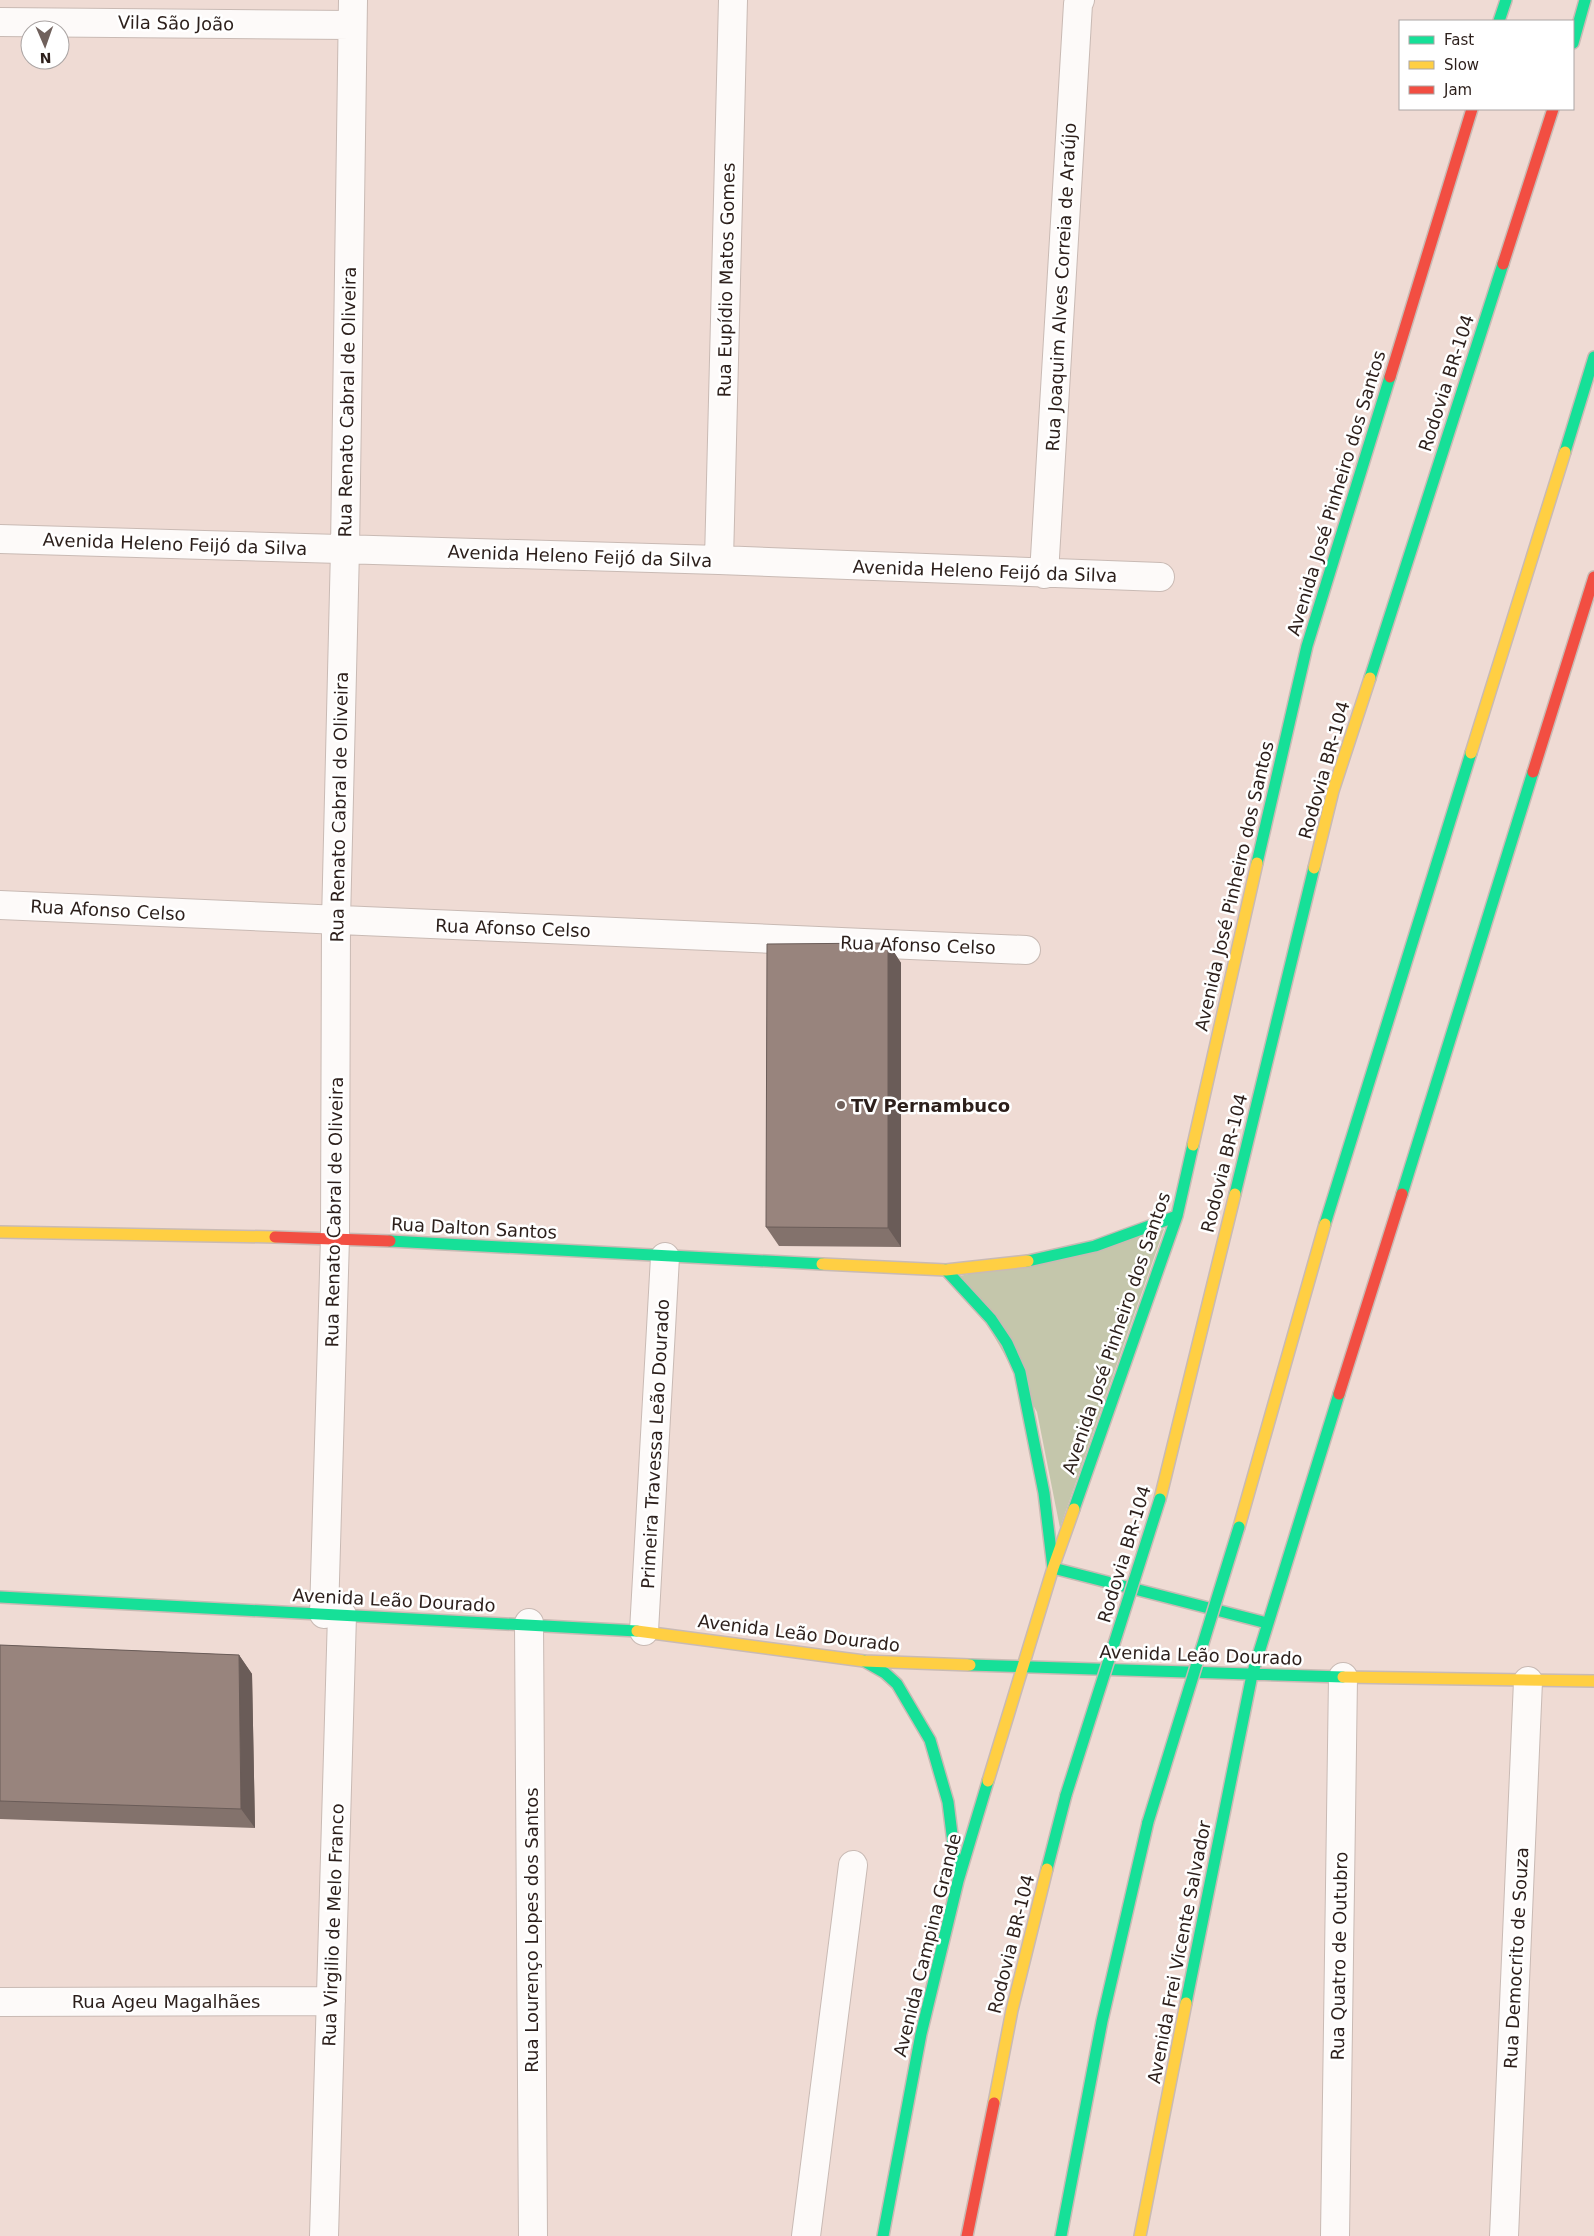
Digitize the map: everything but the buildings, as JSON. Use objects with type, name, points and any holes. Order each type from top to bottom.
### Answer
[{"type":"main road","points":[[1499,20],[1506,0]]},
{"type":"main road","points":[[1574,39],[1585,0]]},
{"type":"main road","name":"Avenida José Pinheiro dos Santos","points":[[1022,1667],[1053,1568],[1177,1216],[1307,646],[1472,110]]},
{"type":"main road","name":"Rodovia BR-104","points":[[967,2236],[1012,2010],[1066,1795],[1160,1499],[1333,791],[1552,110]]},
{"type":"main road","points":[[1061,2236],[1102,2021],[1148,1822],[1239,1527],[1308,1278],[1594,357]]},
{"type":"main road","points":[[1252,1675],[1594,577]]},
{"type":"main road","name":"Rua Dalton Santos","points":[[0,1232],[335,1238],[665,1257],[946,1270],[988,1267],[1052,1258],[1085,1249],[1177,1216]]},
{"type":"main road","points":[[946,1270],[992,1319],[1007,1343],[1020,1372],[1044,1492],[1053,1568],[1267,1622]]},
{"type":"main road","name":"Avenida Leão Dourado","points":[[0,1597],[644,1631],[864,1662],[1252,1675],[1594,1681]]},
{"type":"main road","points":[[864,1662],[887,1674],[900,1688],[922,1720],[935,1750],[951,1818],[958,1881]]},
{"type":"main road","name":"Avenida Campina Grande","points":[[883,2236],[921,2034],[958,1881],[1022,1667]]},
{"type":"main road","name":"Avenida Frei Vicente Salvador","points":[[1140,2236],[1252,1675]]},
{"type":"street","name":"Rua Eupídio Matos Gomes","points":[[719,560],[733,0]]},
{"type":"street","name":"Rua Joaquim Alves Correia de Araújo","points":[[1044,574],[1080,0]]},
{"type":"street","name":"Vila São João","points":[[0,22],[352,12]]},
{"type":"street","name":"Rua Renato Cabral de Oliveira","points":[[333,1614],[336,920],[345,549],[352,12]]},
{"type":"street","name":"Avenida Heleno Feijó da Silva","points":[[0,539],[719,560],[1160,577]]},
{"type":"street","name":"Rua Afonso Celso","points":[[0,905],[1026,950]]},
{"type":"street","name":"Primeira Travessa Leão Dourado","points":[[644,1631],[665,1257]]},
{"type":"street","name":"Rua Virgilio de Melo Franco","points":[[324,2236],[331,2001],[333,1614]]},
{"type":"street","name":"Rua Lourenço Lopes dos Santos","points":[[529,1624],[533,2236]]},
{"type":"street","name":"Rua Quatro de Outubro","points":[[1335,2236],[1343,1677]]},
{"type":"street","name":"Rua Democrito de Souza","points":[[1504,2236],[1528,1681]]},
{"type":"street","points":[[806,2236],[853,1865]]},
{"type":"street","name":"Rua Ageu Magalhães","points":[[0,2002],[331,2001]]},
{"type":"green space","points":[[1164,1229],[1060,1528],[1037,1412],[960,1276]]},
{"type":"traffic: fast","points":[[1499,20],[1506,0]]},
{"type":"traffic: fast","points":[[1574,39],[1585,0]]},
{"type":"traffic: fast","points":[[1370,678],[1503,264]]},
{"type":"traffic: fast","points":[[1565,452],[1594,357]]},
{"type":"traffic: fast","points":[[1257,863],[1307,646],[1390,377]]},
{"type":"traffic: fast","points":[[1325,1224],[1471,753]]},
{"type":"traffic: fast","points":[[1402,1194],[1533,772]]},
{"type":"traffic: fast","points":[[1235,1194],[1314,868]]},
{"type":"traffic: fast","points":[[1074,1509],[1177,1216],[1193,1145]]},
{"type":"traffic: fast","points":[[1028,1261],[1095,1246],[1177,1216]]},
{"type":"traffic: fast","points":[[390,1241],[822,1264]]},
{"type":"traffic: fast","points":[[946,1270],[991,1319],[1007,1343],[1020,1372],[1044,1493],[1053,1568],[1267,1623]]},
{"type":"traffic: fast","points":[[1186,2003],[1252,1675],[1339,1394]]},
{"type":"traffic: fast","points":[[1066,1795],[1160,1499]]},
{"type":"traffic: fast","points":[[1148,1822],[1239,1527]]},
{"type":"traffic: fast","points":[[0,1597],[637,1631]]},
{"type":"traffic: fast","points":[[864,1661],[885,1673],[897,1684],[930,1740],[948,1802],[956,1867]]},
{"type":"traffic: fast","points":[[970,1665],[1343,1677]]},
{"type":"traffic: fast","points":[[883,2236],[921,2034],[958,1881],[988,1781]]},
{"type":"traffic: fast","points":[[1047,1869],[1066,1795]]},
{"type":"traffic: fast","points":[[1061,2236],[1102,2021],[1148,1822]]},
{"type":"traffic: slow","points":[[1471,753],[1565,452]]},
{"type":"traffic: slow","points":[[1314,868],[1333,791],[1370,678]]},
{"type":"traffic: slow","points":[[1193,1145],[1257,863]]},
{"type":"traffic: slow","points":[[1160,1499],[1235,1194]]},
{"type":"traffic: slow","points":[[1239,1527],[1325,1224]]},
{"type":"traffic: slow","points":[[0,1232],[275,1237]]},
{"type":"traffic: slow","points":[[822,1264],[946,1270],[1028,1261]]},
{"type":"traffic: slow","points":[[988,1781],[1053,1568],[1074,1509]]},
{"type":"traffic: slow","points":[[637,1631],[864,1661],[970,1665]]},
{"type":"traffic: slow","points":[[1343,1677],[1594,1681]]},
{"type":"traffic: slow","points":[[994,2103],[1012,2010],[1047,1869]]},
{"type":"traffic: slow","points":[[1140,2236],[1186,2003]]},
{"type":"traffic: jam","points":[[1390,377],[1472,110]]},
{"type":"traffic: jam","points":[[1503,264],[1553,110]]},
{"type":"traffic: jam","points":[[1533,772],[1594,577]]},
{"type":"traffic: jam","points":[[1339,1394],[1402,1194]]},
{"type":"traffic: jam","points":[[275,1237],[390,1241]]},
{"type":"traffic: jam","points":[[967,2236],[994,2103]]},
{"type":"place","name":"TV Pernambuco","points":[[841,1105]]}]
